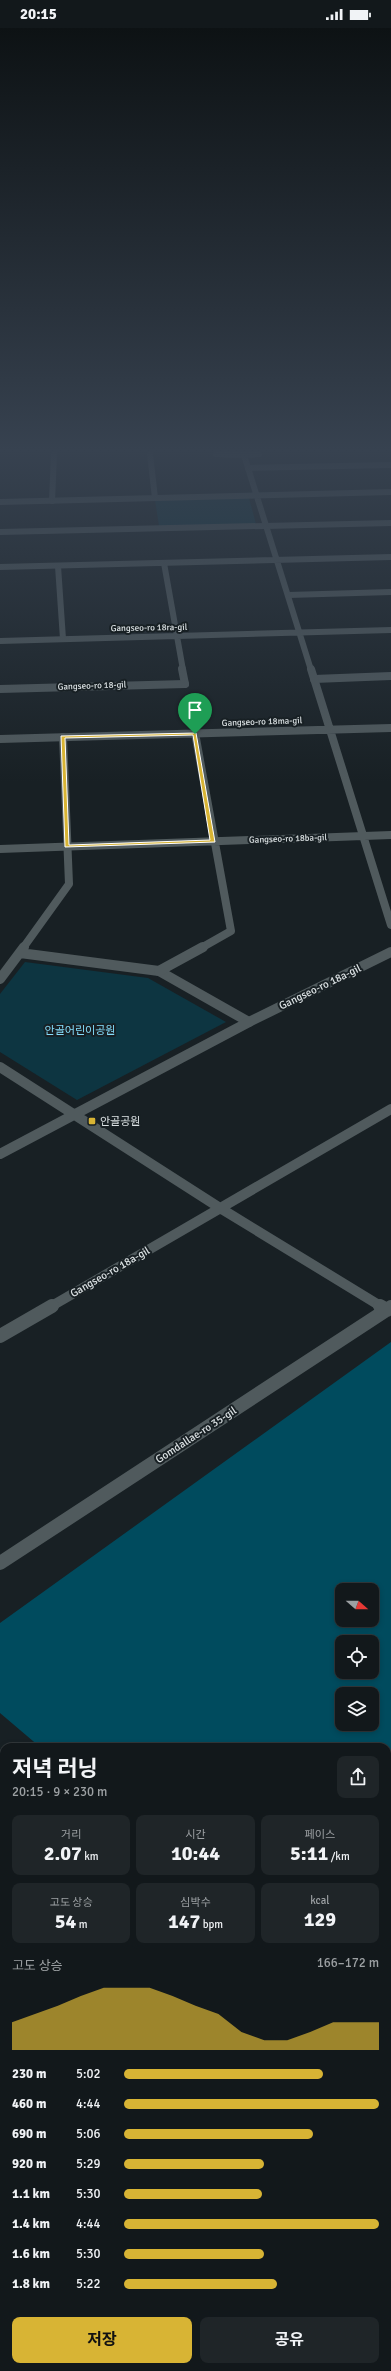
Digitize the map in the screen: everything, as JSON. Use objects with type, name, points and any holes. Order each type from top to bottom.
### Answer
[{"type":"street","points":[[0,567],[152,563]]},
{"type":"street","points":[[164,563],[177,636]]},
{"type":"street","points":[[278,563],[391,925]]},
{"type":"street","points":[[58,566],[63,639]]},
{"type":"street","points":[[288,595],[391,592]]},
{"type":"street","name":"Gangseo-ro 18ra-gil","points":[[0,641],[391,630]]},
{"type":"street","name":"Gangseo-ro 18-gil","points":[[0,689],[185,684],[177,636]]},
{"type":"street","points":[[314,679],[391,676]]},
{"type":"street","name":"Gangseo-ro 18ma-gil","points":[[0,739],[391,728]]},
{"type":"street","points":[[159,971],[231,931],[213,841],[195,734]]},
{"type":"street","points":[[0,979],[69,884],[66,846],[63,737]]},
{"type":"street","name":"Gangseo-ro 18ba-gil","points":[[0,849],[391,835]]},
{"type":"street","name":"Gangseo-ro 18a-gil","points":[[74,1115],[249,1022],[391,952]]},
{"type":"street","points":[[20,953],[159,971],[249,1022]]},
{"type":"street","points":[[0,1067],[220,1208],[389,1309]]},
{"type":"street","name":"Gangseo-ro 18a-gil","points":[[0,1336],[391,1109]]},
{"type":"street","points":[[0,1154],[74,1115]]},
{"type":"street","name":"Gomdallae-ro 35-gil","points":[[0,1563],[389,1309]]},
{"type":"green space","name":"안골어린이공원","points":[[25,962],[148,978],[226,1022],[77,1100],[0,1052],[0,994]]},
{"type":"shaded area","points":[[391,1342],[391,1743],[35,1743],[0,1713],[0,1623]]},
{"type":"place","name":"안골공원","points":[[92,1121]]},
{"type":"route","points":[[195,734],[213,841],[66,846],[63,737],[195,734]]}]
